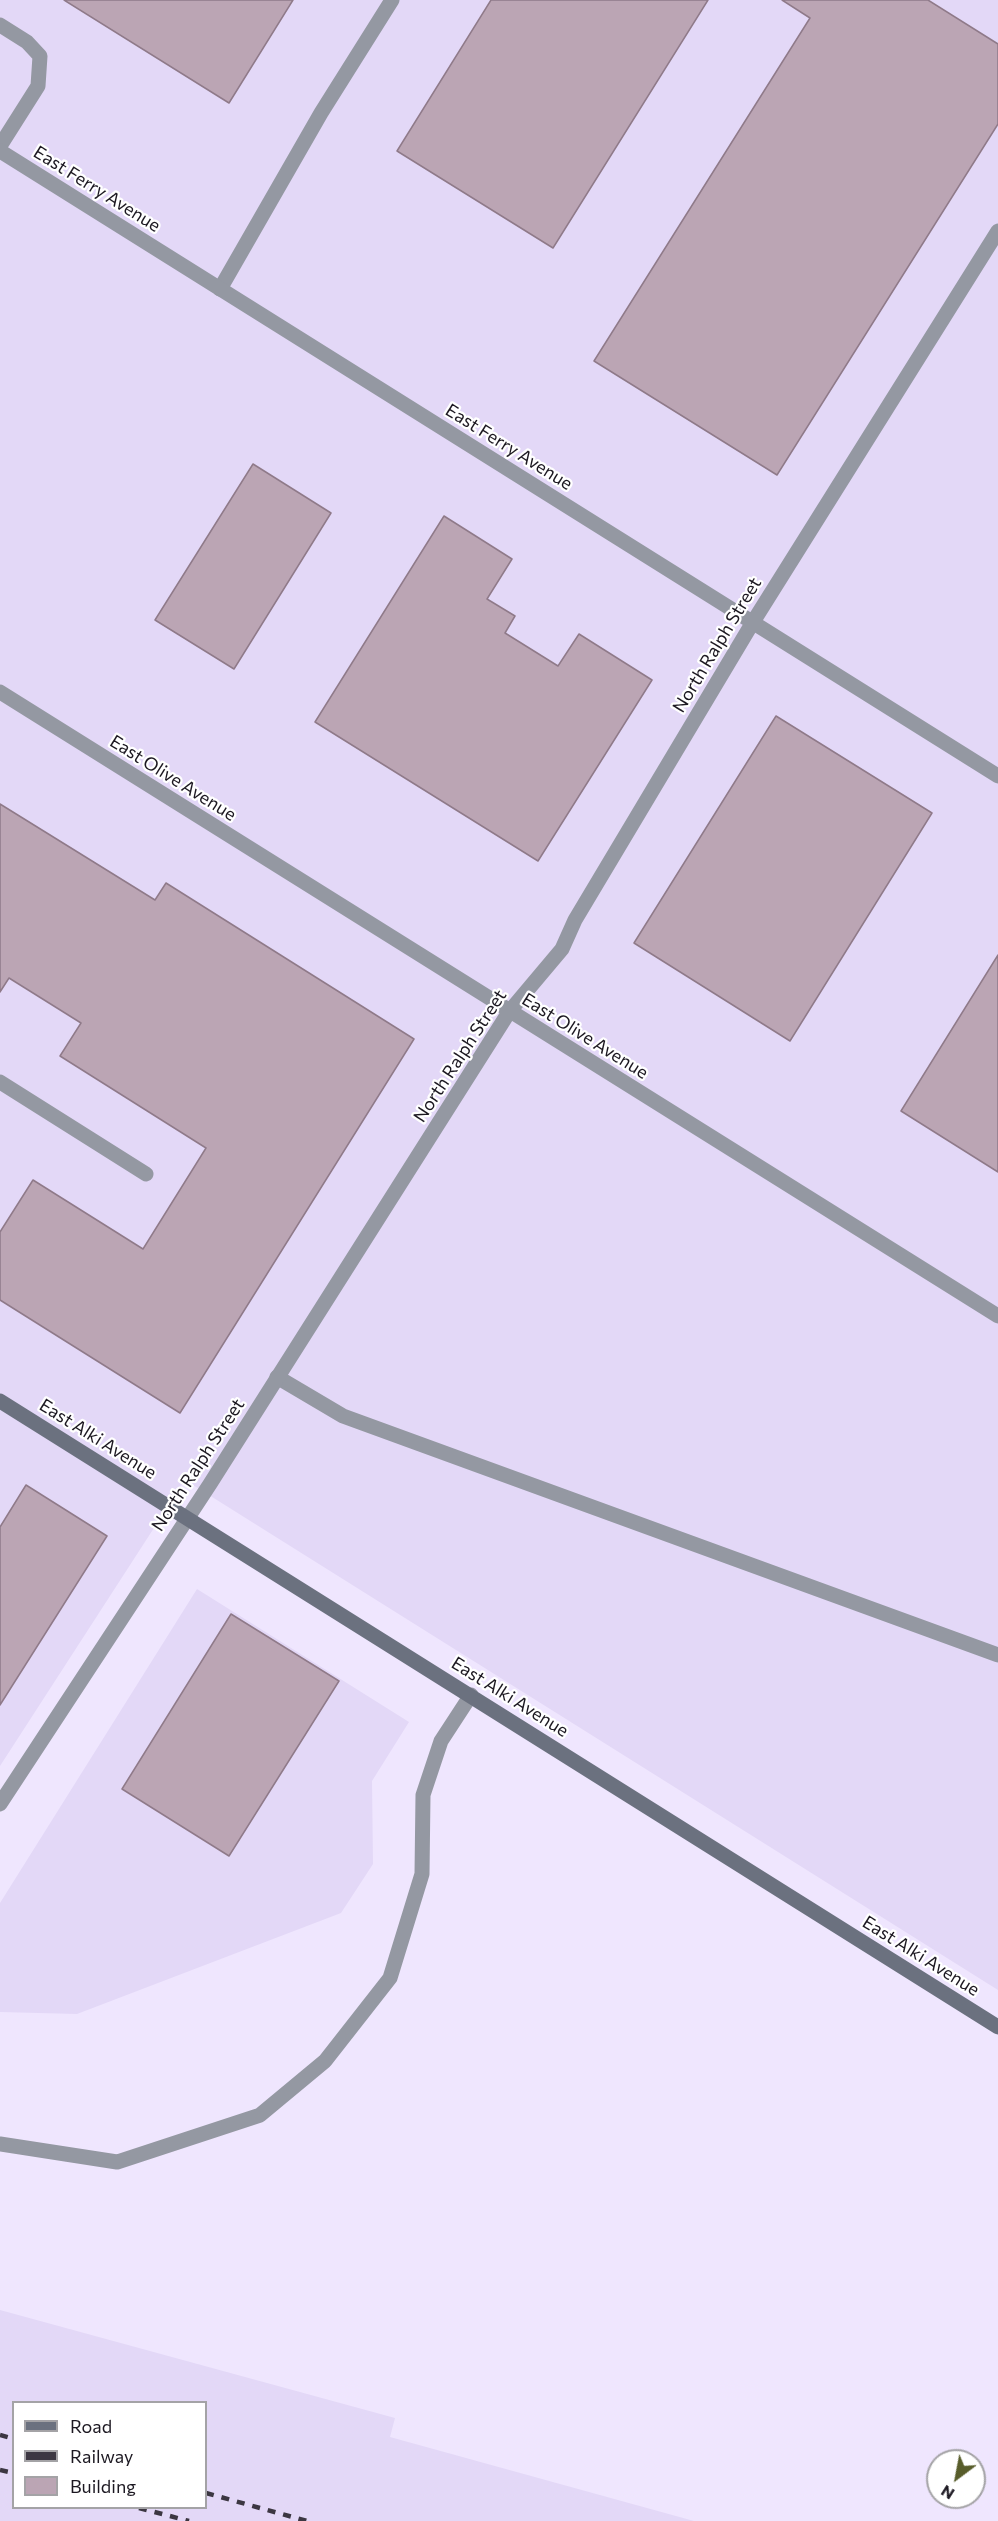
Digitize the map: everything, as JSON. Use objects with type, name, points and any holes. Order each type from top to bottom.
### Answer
[{"type":"street","points":[[220,289],[321,113],[392,0]]},
{"type":"street","points":[[0,25],[27,42],[40,56],[38,86],[0,146]]},
{"type":"street","name":"East Ferry Avenue","points":[[0,151],[998,776]]},
{"type":"street","name":"North Ralph Street","points":[[0,1804],[188,1517],[509,1012],[562,949],[575,920],[753,622],[998,231]]},
{"type":"street","name":"East Olive Avenue","points":[[2,697],[998,1316]]},
{"type":"street","points":[[0,1082],[146,1173]]},
{"type":"street","points":[[277,1377],[343,1416],[998,1655]]},
{"type":"street","name":"East Alki Avenue","points":[[0,1401],[998,2028]]},
{"type":"street","points":[[0,2144],[117,2163],[260,2115],[325,2061],[390,1978],[422,1874],[423,1795],[441,1741],[471,1695]]},
{"type":"shaded area","points":[[0,0],[998,0],[998,1990],[185,1480],[0,1766]]},
{"type":"shaded area","points":[[197,1589],[409,1722],[372,1781],[373,1864],[341,1913],[77,2014],[0,2012],[0,1903]]},
{"type":"shaded area","points":[[0,2310],[395,2418],[390,2437],[694,2521],[0,2521]]},
{"type":"building","points":[[64,0],[293,0],[229,103]]},
{"type":"building","points":[[491,0],[708,0],[553,248],[397,151]]},
{"type":"building","points":[[782,0],[928,0],[998,44],[998,124],[777,475],[594,361],[810,18]]},
{"type":"building","points":[[253,464],[331,513],[234,669],[155,620]]},
{"type":"building","points":[[444,516],[512,559],[487,599],[515,616],[505,633],[558,666],[579,634],[652,680],[538,861],[315,722]]},
{"type":"building","points":[[776,716],[932,813],[790,1041],[634,943]]},
{"type":"building","points":[[0,804],[155,900],[166,883],[414,1039],[180,1413],[0,1300],[0,1232],[33,1180],[143,1249],[206,1148],[60,1056],[81,1023],[9,978],[0,992]]},
{"type":"building","points":[[998,955],[998,1172],[901,1111]]},
{"type":"building","points":[[26,1485],[107,1536],[0,1705],[0,1527]]},
{"type":"building","points":[[231,1614],[339,1681],[229,1856],[122,1789]]},
{"type":"railway","points":[[0,2435],[12,2438]]},
{"type":"railway","points":[[0,2470],[12,2473]]},
{"type":"railway","points":[[207,2493],[307,2521]]},
{"type":"railway","points":[[143,2509],[189,2521]]}]
